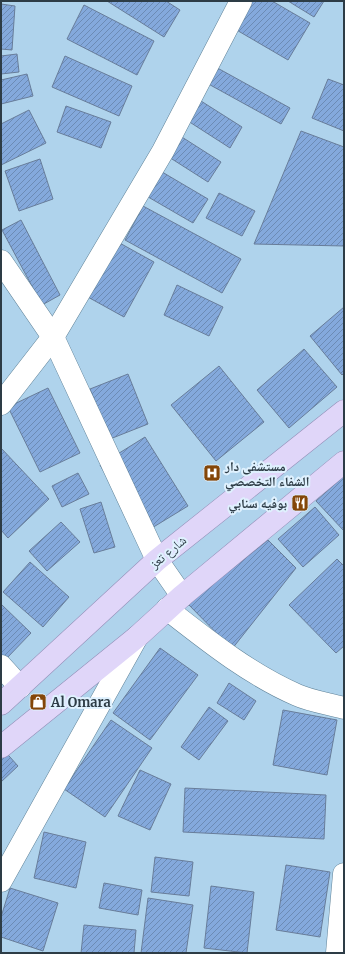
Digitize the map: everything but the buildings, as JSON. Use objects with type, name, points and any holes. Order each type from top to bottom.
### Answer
[{"type":"main road","name":"شارع تعز","points":[[1,704],[157,560],[344,411]]},
{"type":"main road","points":[[1,747],[137,637],[175,603],[344,462]]},
{"type":"street","points":[[1,404],[53,337],[163,151],[241,1]]},
{"type":"street","points":[[1,261],[53,337],[157,560],[175,603],[212,643],[254,674],[298,695],[344,708]]},
{"type":"street","points":[[1,881],[137,637]]},
{"type":"street","points":[[1,666],[20,687]]},
{"type":"street","points":[[337,953],[344,874]]},
{"type":"place","name":"مستشفى دار الشفاء التخصصي","points":[[212,473]]},
{"type":"place","name":"بوفيه سنابي","points":[[300,503]]},
{"type":"place","name":"Al Omara","points":[[38,702]]}]
